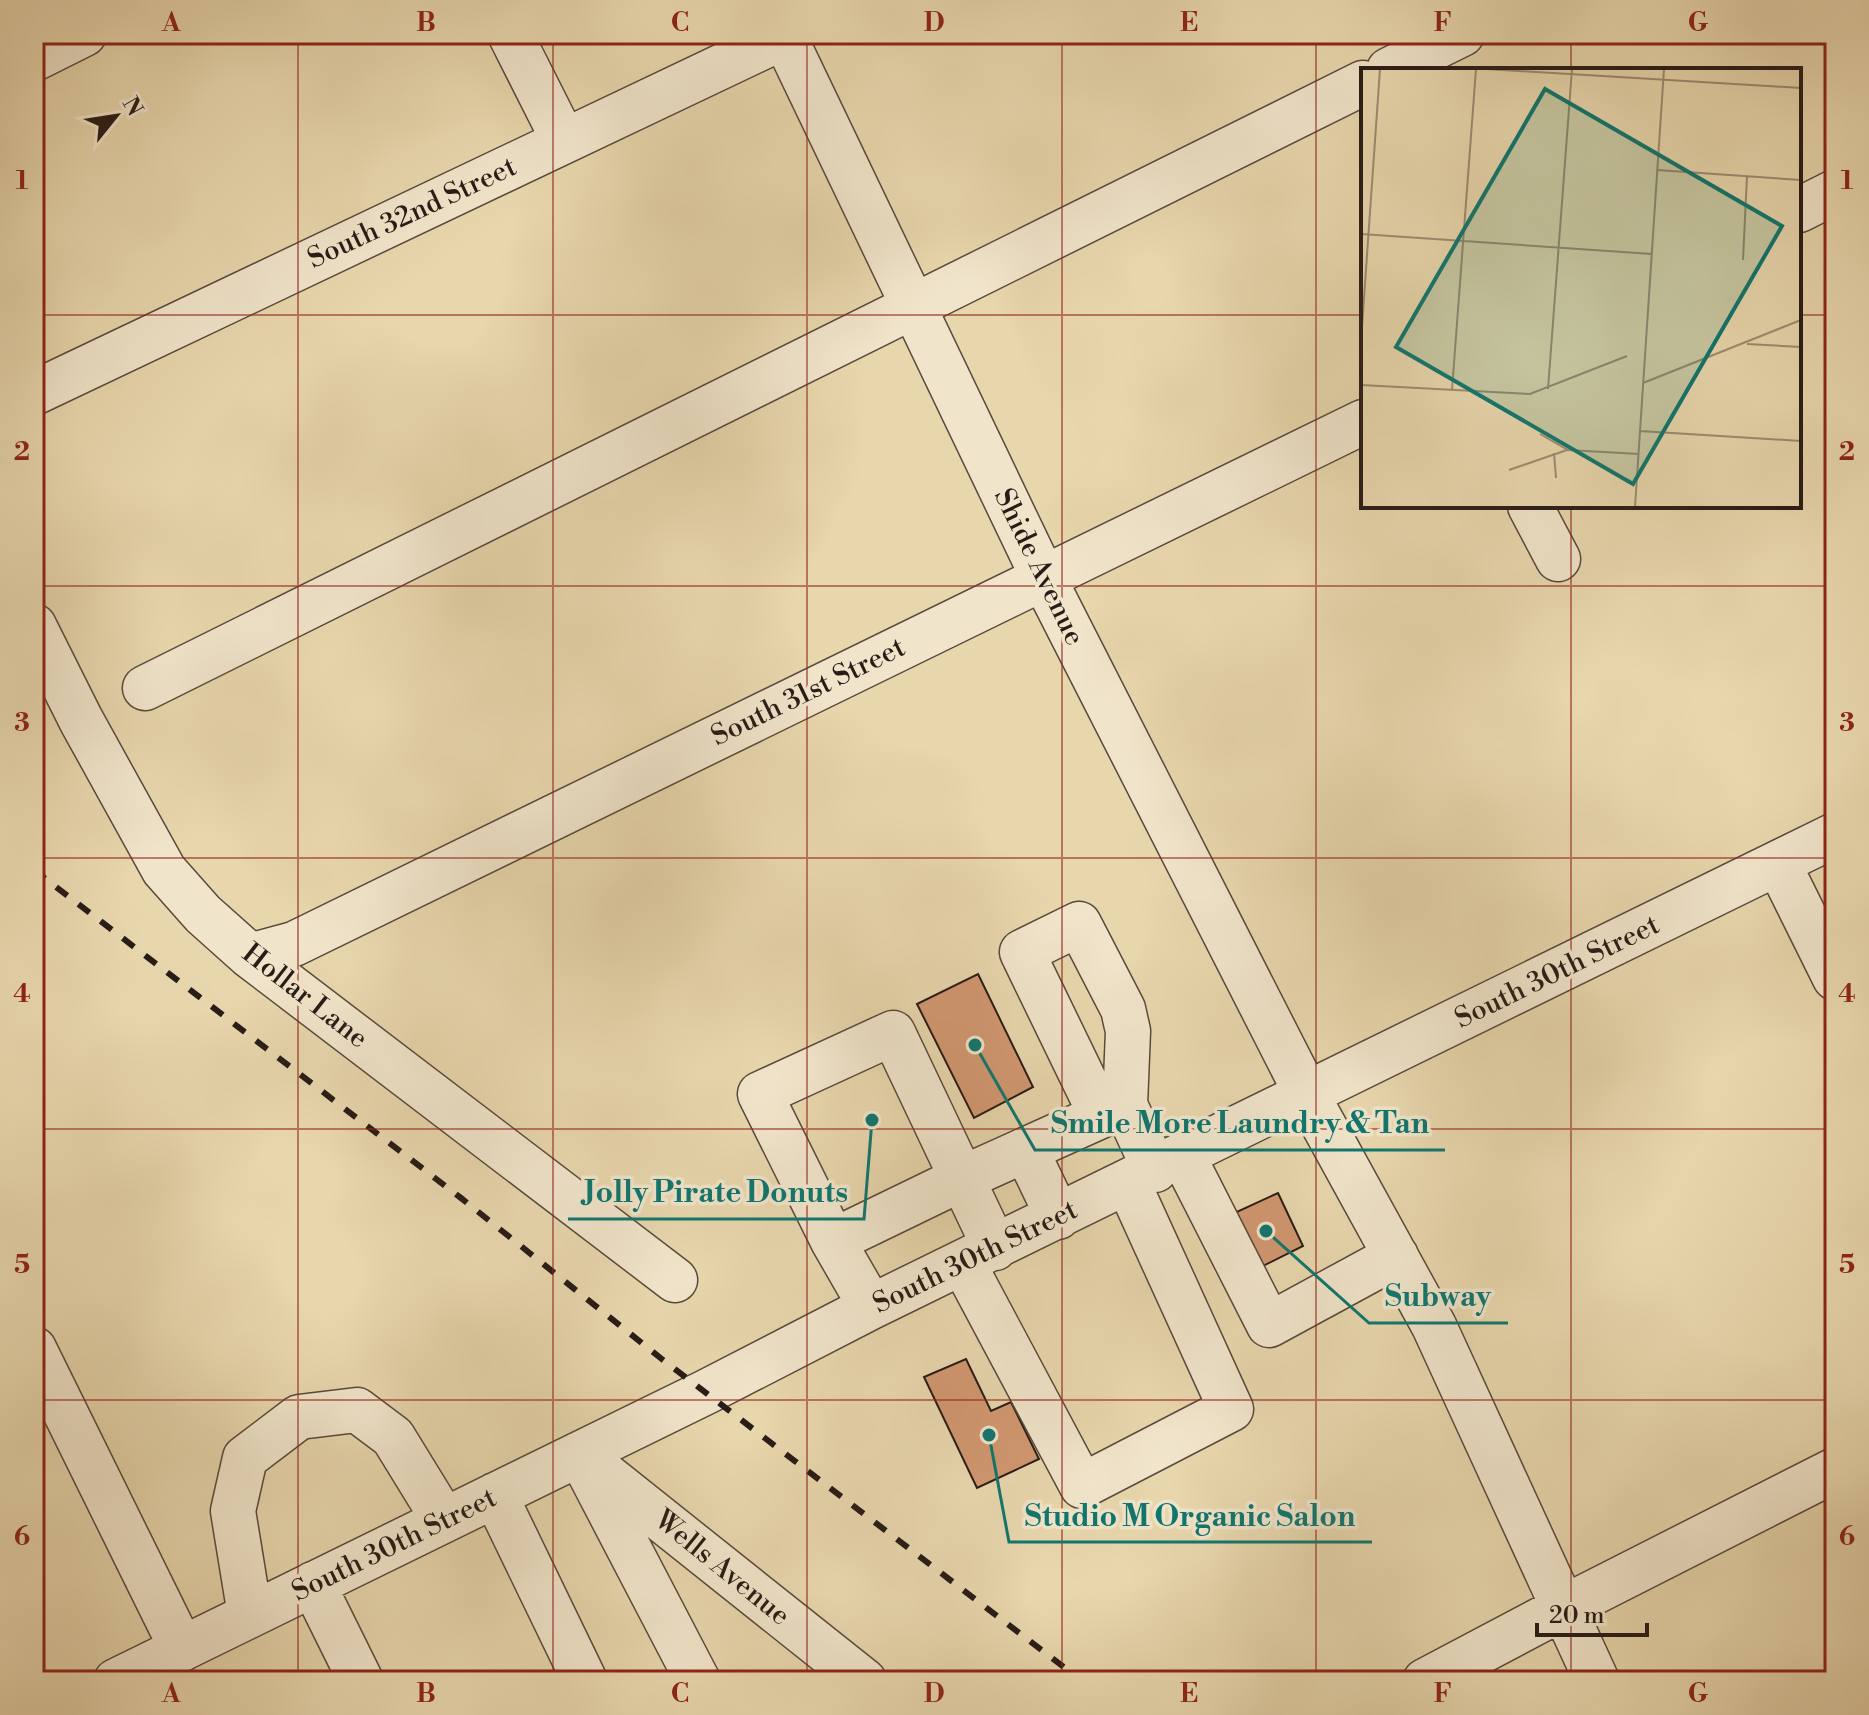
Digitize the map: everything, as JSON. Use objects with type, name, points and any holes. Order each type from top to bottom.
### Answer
[{"type":"street","points":[[34,59],[84,34]]},
{"type":"street","points":[[510,34],[564,141]]},
{"type":"street","points":[[1393,68],[1462,34]]},
{"type":"street","name":"South 32nd Street","points":[[34,393],[786,35]]},
{"type":"street","name":"Shide Avenue","points":[[786,35],[1043,577],[1307,1095],[1434,1326],[1597,1681]]},
{"type":"street","points":[[145,688],[1361,84]]},
{"type":"street","points":[[1801,209],[1835,192]]},
{"type":"street","name":"South 31st Street","points":[[250,956],[294,944],[1361,423]]},
{"type":"street","points":[[1531,508],[1558,559]]},
{"type":"street","name":"Hollar Lane","points":[[34,626],[81,720],[164,870],[203,914],[250,956],[675,1280]]},
{"type":"street","name":"South 30th Street","points":[[116,1681],[1835,835]]},
{"type":"street","points":[[1778,863],[1835,978]]},
{"type":"street","points":[[871,1307],[833,1241],[760,1094],[893,1033],[963,1178],[979,1255],[1082,1486],[1231,1409],[1155,1169]]},
{"type":"street","points":[[833,1241],[1113,1110],[1269,1325],[1396,1256]]},
{"type":"street","points":[[1026,1150],[1058,1217]]},
{"type":"street","points":[[34,1349],[182,1649]]},
{"type":"street","points":[[250,1615],[233,1511],[245,1458],[299,1417],[357,1410],[393,1437],[444,1520]]},
{"type":"street","points":[[579,1454],[698,1681]]},
{"type":"street","name":"Wells Avenue","points":[[579,1454],[864,1681]]},
{"type":"street","points":[[1425,1681],[1835,1470]]},
{"type":"street","points":[[495,1495],[585,1681]]},
{"type":"street","points":[[313,1584],[361,1681]]},
{"type":"building","points":[[978,974],[1033,1087],[974,1118],[917,1004]]},
{"type":"building","points":[[1278,1193],[1303,1246],[1255,1270],[1228,1216]]},
{"type":"building","points":[[966,1359],[991,1411],[1011,1402],[1039,1459],[977,1488],[924,1377]]},
{"type":"railway","points":[[34,870],[461,1198],[663,1360],[1082,1681]]},
{"type":"place","name":"Smile More Laundry & Tan","points":[[975,1045]]},
{"type":"place","name":"Jolly Pirate Donuts","points":[[872,1120]]},
{"type":"place","name":"Subway","points":[[1266,1231]]},
{"type":"place","name":"Studio M Organic Salon","points":[[989,1435]]}]
